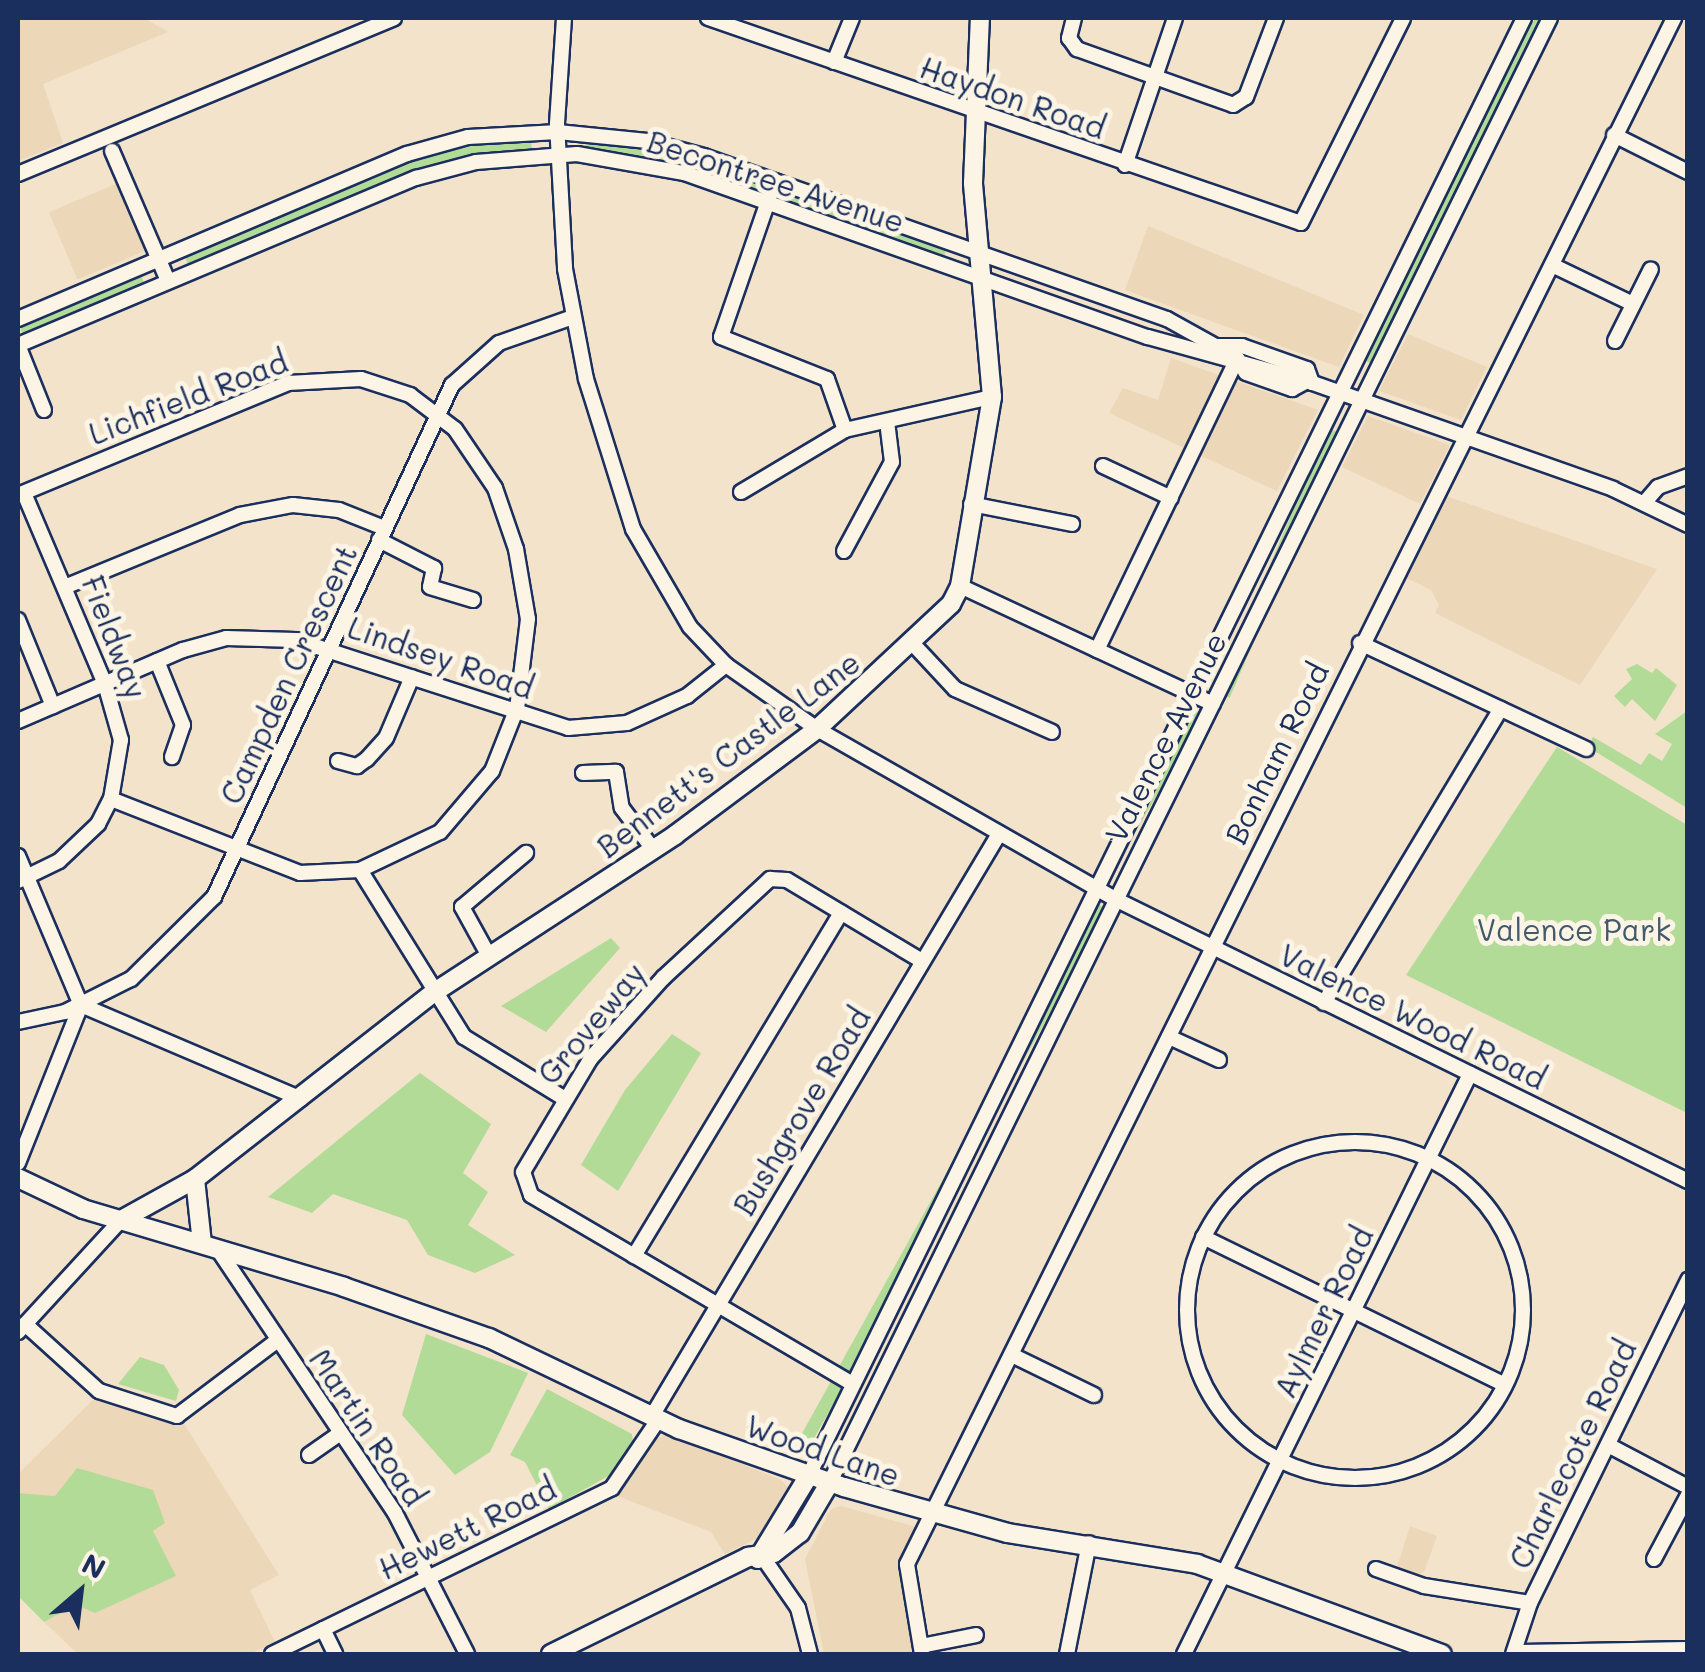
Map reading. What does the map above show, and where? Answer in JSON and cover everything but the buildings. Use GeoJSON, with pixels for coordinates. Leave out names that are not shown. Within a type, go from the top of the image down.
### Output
{"type":"FeatureCollection","features":[{"type":"Feature","properties":{"kind":"main road"},"geometry":{"type":"LineString","coordinates":[[960,586],[992,397],[973,112],[980,18]]}},
{"type":"Feature","properties":{"kind":"main road","name":"Bennett's Castle Lane"},"geometry":{"type":"LineString","coordinates":[[121,1220],[194,1180],[433,993],[652,849],[818,729],[914,645],[960,586]]}},
{"type":"Feature","properties":{"kind":"main road","name":"Wood Lane"},"geometry":{"type":"LineString","coordinates":[[18,1178],[121,1220],[490,1338],[655,1418],[830,1482],[933,1516],[1088,1542],[1225,1574],[1397,1648],[1442,1654]]}},
{"type":"Feature","properties":{"kind":"main road"},"geometry":{"type":"LineString","coordinates":[[194,1180],[210,1246]]}},
{"type":"Feature","properties":{"kind":"main road"},"geometry":{"type":"LineString","coordinates":[[551,1654],[762,1556],[809,1474]]}},
{"type":"Feature","properties":{"kind":"main road"},"geometry":{"type":"LineString","coordinates":[[570,1654],[800,1533],[830,1482]]}},
{"type":"Feature","properties":{"kind":"main road"},"geometry":{"type":"LineString","coordinates":[[1516,1654],[1688,1651]]}},
{"type":"Feature","properties":{"kind":"street"},"geometry":{"type":"LineString","coordinates":[[18,174],[394,18]]}},
{"type":"Feature","properties":{"kind":"street","name":"Valence Wood Road"},"geometry":{"type":"LineString","coordinates":[[564,18],[558,132],[572,316],[610,468],[633,529],[690,626],[726,665],[818,729],[1115,900],[1688,1181]]}},
{"type":"Feature","properties":{"kind":"street","name":"Haydon Road"},"geometry":{"type":"LineString","coordinates":[[708,18],[1125,166],[1301,223],[1403,18]]}},
{"type":"Feature","properties":{"kind":"street"},"geometry":{"type":"LineString","coordinates":[[834,62],[852,18]]}},
{"type":"Feature","properties":{"kind":"street"},"geometry":{"type":"LineString","coordinates":[[1074,18],[1069,38],[1077,50],[1233,105],[1246,97],[1276,18]]}},
{"type":"Feature","properties":{"kind":"street"},"geometry":{"type":"LineString","coordinates":[[1125,166],[1175,18]]}},
{"type":"Feature","properties":{"kind":"street","name":"Valence Avenue"},"geometry":{"type":"LineString","coordinates":[[809,1474],[1524,18]]}},
{"type":"Feature","properties":{"kind":"street","name":"Valence Avenue"},"geometry":{"type":"LineString","coordinates":[[830,1482],[1550,18]]}},
{"type":"Feature","properties":{"kind":"street","name":"Bonham Road"},"geometry":{"type":"LineString","coordinates":[[922,1650],[907,1564],[1014,1356],[1360,643],[1674,18]]}},
{"type":"Feature","properties":{"kind":"street","name":"Becontree Avenue"},"geometry":{"type":"LineString","coordinates":[[18,320],[407,154],[468,137],[558,132],[669,146],[775,180],[982,257],[1134,307],[1237,358]]}},
{"type":"Feature","properties":{"kind":"street"},"geometry":{"type":"LineString","coordinates":[[1614,135],[1688,172]]}},
{"type":"Feature","properties":{"kind":"street"},"geometry":{"type":"LineString","coordinates":[[112,151],[168,282]]}},
{"type":"Feature","properties":{"kind":"street","name":"Becontree Avenue"},"geometry":{"type":"LineString","coordinates":[[18,346],[416,178],[476,162],[559,153],[684,174],[986,277],[1127,330],[1237,358],[1363,400],[1645,502],[1688,524]]}},
{"type":"Feature","properties":{"kind":"street"},"geometry":{"type":"LineString","coordinates":[[775,180],[722,340],[828,379],[846,430]]}},
{"type":"Feature","properties":{"kind":"street"},"geometry":{"type":"LineString","coordinates":[[1552,265],[1632,304]]}},
{"type":"Feature","properties":{"kind":"street"},"geometry":{"type":"LineString","coordinates":[[1615,341],[1651,269]]}},
{"type":"Feature","properties":{"kind":"street"},"geometry":{"type":"LineString","coordinates":[[1127,330],[1134,307]]}},
{"type":"Feature","properties":{"kind":"street","name":"Campden Crescent"},"geometry":{"type":"LineString","coordinates":[[18,1022],[81,1005],[131,978],[172,944],[214,897],[436,412],[468,366],[491,348],[521,331],[572,316]]}},
{"type":"Feature","properties":{"kind":"street"},"geometry":{"type":"LineString","coordinates":[[18,346],[44,410]]}},
{"type":"Feature","properties":{"kind":"street","name":"Becontree Avenue"},"geometry":{"type":"LineString","coordinates":[[1218,346],[1242,346],[1307,370],[1310,382]]}},
{"type":"Feature","properties":{"kind":"street"},"geometry":{"type":"LineString","coordinates":[[1097,650],[1237,358]]}},
{"type":"Feature","properties":{"kind":"street","name":"Lichfield Road"},"geometry":{"type":"LineString","coordinates":[[21,494],[288,383],[361,379],[410,395],[436,412]]}},
{"type":"Feature","properties":{"kind":"street"},"geometry":{"type":"LineString","coordinates":[[740,492],[846,430],[992,397]]}},
{"type":"Feature","properties":{"kind":"street"},"geometry":{"type":"LineString","coordinates":[[111,799],[237,852],[300,873],[360,870],[416,846],[459,816],[492,771],[515,712],[528,619],[516,549],[482,463],[436,412]]}},
{"type":"Feature","properties":{"kind":"street"},"geometry":{"type":"LineString","coordinates":[[844,551],[892,462],[887,423]]}},
{"type":"Feature","properties":{"kind":"street"},"geometry":{"type":"LineString","coordinates":[[1103,466],[1171,498]]}},
{"type":"Feature","properties":{"kind":"street"},"geometry":{"type":"LineString","coordinates":[[1645,502],[1658,487],[1688,476]]}},
{"type":"Feature","properties":{"kind":"street","name":"Fieldway"},"geometry":{"type":"LineString","coordinates":[[21,494],[66,586],[105,684],[121,740],[111,799],[74,850],[22,879]]}},
{"type":"Feature","properties":{"kind":"street"},"geometry":{"type":"LineString","coordinates":[[66,586],[240,515],[293,504],[338,510],[434,568],[430,587],[473,600]]}},
{"type":"Feature","properties":{"kind":"street"},"geometry":{"type":"LineString","coordinates":[[971,504],[1072,524]]}},
{"type":"Feature","properties":{"kind":"street"},"geometry":{"type":"LineString","coordinates":[[960,586],[1213,704]]}},
{"type":"Feature","properties":{"kind":"street"},"geometry":{"type":"LineString","coordinates":[[18,620],[53,706]]}},
{"type":"Feature","properties":{"kind":"street","name":"Lindsey Road"},"geometry":{"type":"LineString","coordinates":[[18,722],[157,661],[226,638],[296,640],[568,728],[628,722],[687,696],[726,665]]}},
{"type":"Feature","properties":{"kind":"street"},"geometry":{"type":"LineString","coordinates":[[1360,643],[1586,749]]}},
{"type":"Feature","properties":{"kind":"street"},"geometry":{"type":"LineString","coordinates":[[914,645],[955,689],[1052,732]]}},
{"type":"Feature","properties":{"kind":"street"},"geometry":{"type":"LineString","coordinates":[[157,661],[182,725],[172,757]]}},
{"type":"Feature","properties":{"kind":"street"},"geometry":{"type":"LineString","coordinates":[[338,761],[357,766],[386,738],[412,677]]}},
{"type":"Feature","properties":{"kind":"street"},"geometry":{"type":"LineString","coordinates":[[1324,1003],[1500,708]]}},
{"type":"Feature","properties":{"kind":"street"},"geometry":{"type":"LineString","coordinates":[[583,774],[616,772],[622,808],[652,849]]}},
{"type":"Feature","properties":{"kind":"street","name":"Bushgrove Road"},"geometry":{"type":"LineString","coordinates":[[655,1418],[717,1306],[999,834]]}},
{"type":"Feature","properties":{"kind":"street"},"geometry":{"type":"LineString","coordinates":[[489,956],[462,907],[526,853]]}},
{"type":"Feature","properties":{"kind":"street"},"geometry":{"type":"LineString","coordinates":[[18,856],[22,879],[81,1005],[301,1099]]}},
{"type":"Feature","properties":{"kind":"street"},"geometry":{"type":"LineString","coordinates":[[360,870],[433,993],[482,1052],[562,1097]]}},
{"type":"Feature","properties":{"kind":"street","name":"Groveway"},"geometry":{"type":"LineString","coordinates":[[852,1384],[526,1189],[523,1172],[562,1097],[663,978],[761,885],[787,880],[922,961]]}},
{"type":"Feature","properties":{"kind":"street"},"geometry":{"type":"LineString","coordinates":[[634,1256],[841,913]]}},
{"type":"Feature","properties":{"kind":"street"},"geometry":{"type":"LineString","coordinates":[[18,1163],[81,1005]]}},
{"type":"Feature","properties":{"kind":"street"},"geometry":{"type":"LineString","coordinates":[[1169,1036],[1219,1060]]}},
{"type":"Feature","properties":{"kind":"street","name":"Aylmer Road"},"geometry":{"type":"LineString","coordinates":[[1184,1654],[1470,1074]]}},
{"type":"Feature","properties":{"kind":"street"},"geometry":{"type":"LineString","coordinates":[[1370,1144],[1428,1160],[1477,1196],[1510,1247],[1522,1317],[1505,1385],[1465,1437],[1409,1469],[1344,1478],[1281,1461],[1232,1425],[1199,1374],[1187,1295],[1204,1237],[1240,1188],[1300,1152],[1370,1144]]}},
{"type":"Feature","properties":{"kind":"street"},"geometry":{"type":"LineString","coordinates":[[121,1220],[21,1328],[99,1391],[178,1416],[278,1340]]}},
{"type":"Feature","properties":{"kind":"street"},"geometry":{"type":"LineString","coordinates":[[1204,1237],[1505,1385]]}},
{"type":"Feature","properties":{"kind":"street","name":"Martin Road"},"geometry":{"type":"LineString","coordinates":[[210,1246],[243,1287],[395,1512],[468,1654]]}},
{"type":"Feature","properties":{"kind":"street"},"geometry":{"type":"LineString","coordinates":[[243,1287],[262,1262]]}},
{"type":"Feature","properties":{"kind":"street","name":"Charlecote Road"},"geometry":{"type":"LineString","coordinates":[[1516,1654],[1530,1603],[1684,1298],[1688,1280]]}},
{"type":"Feature","properties":{"kind":"street"},"geometry":{"type":"LineString","coordinates":[[1014,1356],[1094,1396]]}},
{"type":"Feature","properties":{"kind":"street","name":"Hewett Road"},"geometry":{"type":"LineString","coordinates":[[272,1654],[612,1488],[655,1418]]}},
{"type":"Feature","properties":{"kind":"street"},"geometry":{"type":"LineString","coordinates":[[309,1455],[340,1433]]}},
{"type":"Feature","properties":{"kind":"street"},"geometry":{"type":"LineString","coordinates":[[1608,1445],[1688,1491],[1654,1559]]}},
{"type":"Feature","properties":{"kind":"street"},"geometry":{"type":"LineString","coordinates":[[1671,1528],[1688,1536]]}},
{"type":"Feature","properties":{"kind":"street"},"geometry":{"type":"LineString","coordinates":[[1066,1654],[1088,1542]]}},
{"type":"Feature","properties":{"kind":"street"},"geometry":{"type":"LineString","coordinates":[[762,1556],[798,1608],[810,1654]]}},
{"type":"Feature","properties":{"kind":"street"},"geometry":{"type":"LineString","coordinates":[[1376,1569],[1424,1586],[1530,1603]]}},
{"type":"Feature","properties":{"kind":"street"},"geometry":{"type":"LineString","coordinates":[[323,1629],[335,1654]]}},
{"type":"Feature","properties":{"kind":"street"},"geometry":{"type":"LineString","coordinates":[[922,1650],[976,1635]]}},
{"type":"Feature","properties":{"kind":"shaded area"},"geometry":{"type":"Polygon","coordinates":[[[18,18],[144,18],[168,32],[43,84],[63,143],[18,161],[18,18]]]}},
{"type":"Feature","properties":{"kind":"shaded area"},"geometry":{"type":"Polygon","coordinates":[[[118,183],[147,250],[77,280],[49,212],[118,183]]]}},
{"type":"Feature","properties":{"kind":"shaded area"},"geometry":{"type":"Polygon","coordinates":[[[1148,226],[1364,315],[1339,367],[1125,290],[1148,226]]]}},
{"type":"Feature","properties":{"kind":"shaded area"},"geometry":{"type":"Polygon","coordinates":[[[1408,334],[1487,367],[1461,420],[1379,391],[1408,334]]]}},
{"type":"Feature","properties":{"kind":"shaded area"},"geometry":{"type":"Polygon","coordinates":[[[1171,358],[1318,410],[1277,491],[1109,413],[1123,388],[1158,400],[1171,358]]]}},
{"type":"Feature","properties":{"kind":"shaded area"},"geometry":{"type":"Polygon","coordinates":[[[1368,416],[1450,445],[1420,504],[1342,467],[1368,416]]]}},
{"type":"Feature","properties":{"kind":"shaded area"},"geometry":{"type":"Polygon","coordinates":[[[1443,495],[1657,569],[1580,685],[1435,613],[1439,605],[1431,590],[1402,576],[1443,495]]]}},
{"type":"Feature","properties":{"kind":"shaded area"},"geometry":{"type":"Polygon","coordinates":[[[99,1394],[179,1416],[279,1575],[250,1590],[275,1642],[250,1654],[78,1654],[44,1622],[76,1605],[95,1613],[152,1531],[153,1490],[109,1482],[55,1496],[18,1493],[18,1474],[99,1394]]]}},
{"type":"Feature","properties":{"kind":"shaded area"},"geometry":{"type":"Polygon","coordinates":[[[668,1434],[781,1480],[789,1488],[770,1532],[725,1554],[711,1532],[617,1496],[656,1439],[668,1434]]]}},
{"type":"Feature","properties":{"kind":"shaded area"},"geometry":{"type":"Polygon","coordinates":[[[841,1506],[920,1528],[906,1560],[916,1654],[824,1654],[805,1559],[831,1509],[841,1506]]]}},
{"type":"Feature","properties":{"kind":"shaded area"},"geometry":{"type":"Polygon","coordinates":[[[1410,1526],[1437,1536],[1424,1572],[1414,1576],[1396,1570],[1410,1526]]]}},
{"type":"Feature","properties":{"kind":"green space"},"geometry":{"type":"Polygon","coordinates":[[[1536,18],[1546,18],[1374,365],[1362,359],[1519,38],[1536,18]]]}},
{"type":"Feature","properties":{"kind":"green space"},"geometry":{"type":"Polygon","coordinates":[[[531,138],[532,150],[430,168],[189,267],[184,254],[394,166],[467,145],[531,138]]]}},
{"type":"Feature","properties":{"kind":"green space"},"geometry":{"type":"Polygon","coordinates":[[[585,138],[673,152],[766,188],[762,193],[643,158],[585,151],[585,138]]]}},
{"type":"Feature","properties":{"kind":"green space"},"geometry":{"type":"Polygon","coordinates":[[[786,191],[925,240],[946,249],[944,258],[777,199],[786,191]]]}},
{"type":"Feature","properties":{"kind":"green space"},"geometry":{"type":"Polygon","coordinates":[[[140,273],[145,285],[24,337],[18,325],[140,273]]]}},
{"type":"Feature","properties":{"kind":"green space"},"geometry":{"type":"Polygon","coordinates":[[[1328,428],[1342,434],[1230,698],[1216,692],[1328,428]]]}},
{"type":"Feature","properties":{"kind":"green space"},"geometry":{"type":"Polygon","coordinates":[[[1637,664],[1652,673],[1656,668],[1677,685],[1655,721],[1632,699],[1625,707],[1614,696],[1632,679],[1626,669],[1637,664]]]}},
{"type":"Feature","properties":{"kind":"green space"},"geometry":{"type":"Polygon","coordinates":[[[1191,708],[1203,715],[1106,884],[1094,877],[1191,708]]]}},
{"type":"Feature","properties":{"kind":"green space"},"geometry":{"type":"Polygon","coordinates":[[[1687,711],[1687,808],[1588,747],[1593,737],[1641,765],[1649,753],[1662,761],[1672,744],[1655,734],[1687,711]]]}},
{"type":"Feature","properties":{"kind":"green space","name":"Valence Park"},"geometry":{"type":"Polygon","coordinates":[[[1557,747],[1687,825],[1687,1113],[1406,975],[1557,747]]]}},
{"type":"Feature","properties":{"kind":"green space"},"geometry":{"type":"Polygon","coordinates":[[[1096,903],[1107,909],[812,1442],[801,1436],[1096,903]]]}},
{"type":"Feature","properties":{"kind":"green space"},"geometry":{"type":"Polygon","coordinates":[[[611,938],[620,948],[546,1032],[501,1006],[611,938]]]}},
{"type":"Feature","properties":{"kind":"green space"},"geometry":{"type":"Polygon","coordinates":[[[672,1034],[701,1053],[618,1191],[581,1165],[625,1090],[672,1034]]]}},
{"type":"Feature","properties":{"kind":"green space"},"geometry":{"type":"Polygon","coordinates":[[[420,1073],[491,1124],[463,1173],[488,1192],[468,1225],[515,1255],[475,1273],[428,1255],[407,1220],[333,1194],[312,1213],[268,1197],[420,1073]]]}},
{"type":"Feature","properties":{"kind":"green space"},"geometry":{"type":"Polygon","coordinates":[[[426,1334],[528,1373],[490,1452],[455,1475],[402,1415],[426,1334]]]}},
{"type":"Feature","properties":{"kind":"green space"},"geometry":{"type":"Polygon","coordinates":[[[140,1357],[164,1365],[179,1390],[176,1401],[118,1384],[140,1357]]]}},
{"type":"Feature","properties":{"kind":"green space"},"geometry":{"type":"Polygon","coordinates":[[[547,1389],[632,1434],[633,1442],[612,1474],[549,1509],[525,1462],[510,1455],[547,1389]]]}},
{"type":"Feature","properties":{"kind":"green space"},"geometry":{"type":"Polygon","coordinates":[[[77,1468],[153,1490],[165,1523],[153,1531],[176,1576],[95,1613],[76,1605],[44,1622],[18,1596],[18,1493],[55,1496],[77,1468]]]}}]}
